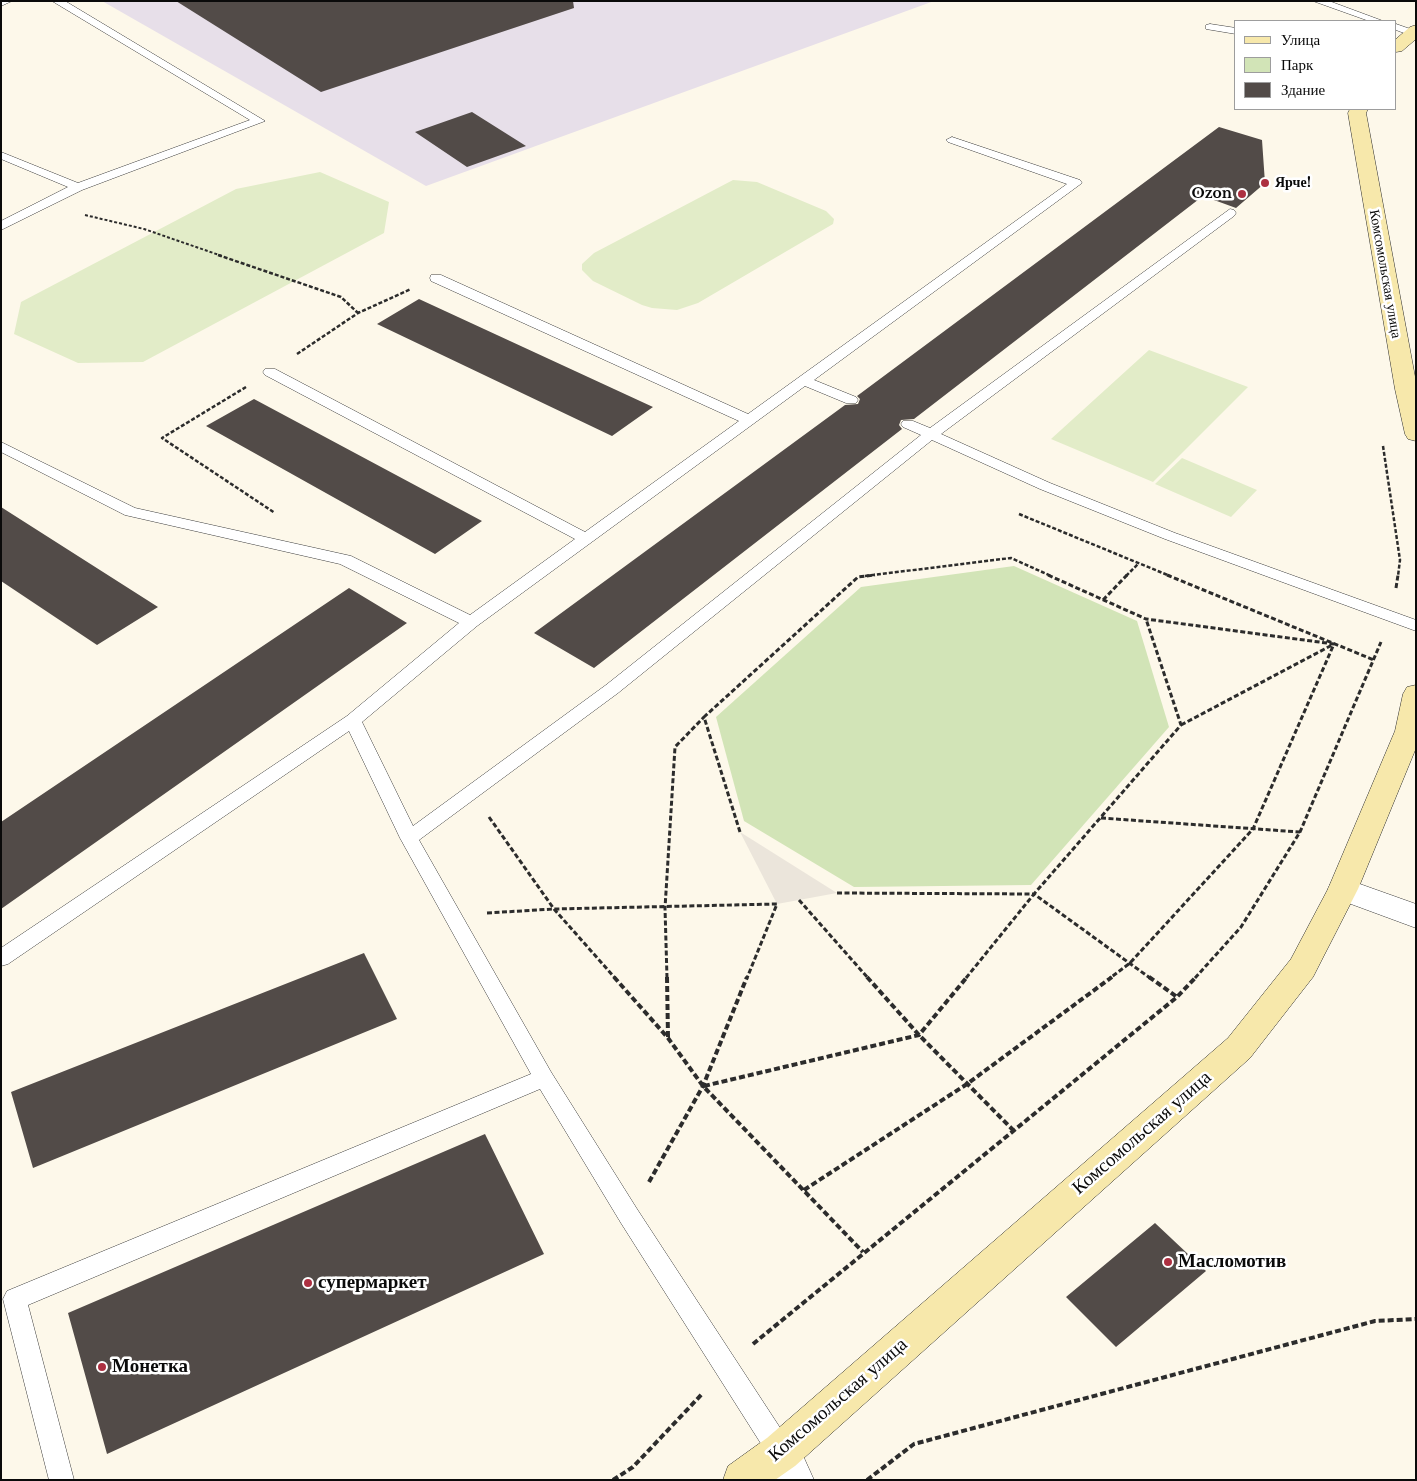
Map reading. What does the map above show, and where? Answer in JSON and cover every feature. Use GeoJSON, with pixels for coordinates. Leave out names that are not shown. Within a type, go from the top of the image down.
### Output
{"type":"FeatureCollection","features":[{"type":"Feature","properties":{"kind":"main road"},"geometry":{"type":"LineString","coordinates":[[1397,46],[1414,31]]}},
{"type":"Feature","properties":{"kind":"main road","name":"Комсомольская улица"},"geometry":{"type":"LineString","coordinates":[[1358,111],[1416,434]]}},
{"type":"Feature","properties":{"kind":"main road","name":"Комсомольская улица"},"geometry":{"type":"LineString","coordinates":[[742,1480],[788,1466],[1239,1048],[1302,968],[1343,889],[1412,731],[1416,694]]}},
{"type":"Feature","properties":{"kind":"street"},"geometry":{"type":"LineString","coordinates":[[1343,889],[1416,916]]}},
{"type":"Feature","properties":{"kind":"lane"},"geometry":{"type":"LineString","coordinates":[[1,3],[7,1]]}},
{"type":"Feature","properties":{"kind":"lane"},"geometry":{"type":"LineString","coordinates":[[1,226],[78,186],[259,122],[57,1]]}},
{"type":"Feature","properties":{"kind":"lane"},"geometry":{"type":"LineString","coordinates":[[1318,1],[1375,20]]}},
{"type":"Feature","properties":{"kind":"lane"},"geometry":{"type":"LineString","coordinates":[[1210,27],[1234,31]]}},
{"type":"Feature","properties":{"kind":"lane"},"geometry":{"type":"LineString","coordinates":[[1397,27],[1414,31]]}},
{"type":"Feature","properties":{"kind":"lane"},"geometry":{"type":"LineString","coordinates":[[1,958],[353,720],[471,622],[1076,183],[952,140]]}},
{"type":"Feature","properties":{"kind":"lane"},"geometry":{"type":"LineString","coordinates":[[1,155],[78,186]]}},
{"type":"Feature","properties":{"kind":"lane"},"geometry":{"type":"LineString","coordinates":[[408,838],[472,794],[612,689],[930,435],[1230,213]]}},
{"type":"Feature","properties":{"kind":"lane"},"geometry":{"type":"LineString","coordinates":[[436,278],[749,420]]}},
{"type":"Feature","properties":{"kind":"lane"},"geometry":{"type":"LineString","coordinates":[[270,372],[586,539]]}},
{"type":"Feature","properties":{"kind":"lane"},"geometry":{"type":"LineString","coordinates":[[805,381],[850,400]]}},
{"type":"Feature","properties":{"kind":"lane"},"geometry":{"type":"LineString","coordinates":[[908,424],[1045,486],[1170,536],[1416,626]]}},
{"type":"Feature","properties":{"kind":"lane"},"geometry":{"type":"LineString","coordinates":[[1,446],[130,512],[345,560],[471,622]]}},
{"type":"Feature","properties":{"kind":"lane"},"geometry":{"type":"LineString","coordinates":[[353,720],[408,838],[544,1078],[629,1216],[788,1466]]}},
{"type":"Feature","properties":{"kind":"lane"},"geometry":{"type":"LineString","coordinates":[[62,1480],[15,1299],[544,1078]]}},
{"type":"Feature","properties":{"kind":"path"},"geometry":{"type":"LineString","coordinates":[[41,205],[144,229],[341,297],[358,313]]}},
{"type":"Feature","properties":{"kind":"path"},"geometry":{"type":"LineString","coordinates":[[282,518],[162,438],[270,372],[358,313],[436,278]]}},
{"type":"Feature","properties":{"kind":"path"},"geometry":{"type":"LineString","coordinates":[[613,1480],[633,1467],[727,1368],[764,1334],[1177,997],[1241,927],[1300,832],[1374,660],[1390,616],[1400,560],[1382,442]]}},
{"type":"Feature","properties":{"kind":"path"},"geometry":{"type":"LineString","coordinates":[[1019,514],[1374,660]]}},
{"type":"Feature","properties":{"kind":"path"},"geometry":{"type":"LineString","coordinates":[[668,1038],[665,908],[675,746],[704,717],[858,578],[1011,558],[1146,619],[1334,644]]}},
{"type":"Feature","properties":{"kind":"path"},"geometry":{"type":"LineString","coordinates":[[1103,600],[1138,564]]}},
{"type":"Feature","properties":{"kind":"path"},"geometry":{"type":"LineString","coordinates":[[1146,619],[1181,725]]}},
{"type":"Feature","properties":{"kind":"path"},"geometry":{"type":"LineString","coordinates":[[703,1086],[919,1035],[1034,894],[1181,725],[1334,644]]}},
{"type":"Feature","properties":{"kind":"path"},"geometry":{"type":"LineString","coordinates":[[804,1190],[968,1084],[1130,963],[1253,829],[1334,644]]}},
{"type":"Feature","properties":{"kind":"path"},"geometry":{"type":"LineString","coordinates":[[704,717],[740,832]]}},
{"type":"Feature","properties":{"kind":"path"},"geometry":{"type":"LineString","coordinates":[[472,794],[554,909],[668,1038],[703,1086],[863,1252]]}},
{"type":"Feature","properties":{"kind":"path"},"geometry":{"type":"LineString","coordinates":[[1100,818],[1300,832]]}},
{"type":"Feature","properties":{"kind":"path"},"geometry":{"type":"LineString","coordinates":[[837,893],[1034,894],[1177,997]]}},
{"type":"Feature","properties":{"kind":"path"},"geometry":{"type":"LineString","coordinates":[[799,900],[919,1035],[1014,1131]]}},
{"type":"Feature","properties":{"kind":"path"},"geometry":{"type":"LineString","coordinates":[[452,915],[554,909],[777,904],[703,1086],[629,1216]]}},
{"type":"Feature","properties":{"kind":"path"},"geometry":{"type":"LineString","coordinates":[[867,1480],[914,1444],[1375,1321],[1416,1319]]}},
{"type":"Feature","properties":{"kind":"shaded area"},"geometry":{"type":"Polygon","coordinates":[[[102,1],[934,1],[426,186],[102,1]]]}},
{"type":"Feature","properties":{"kind":"shaded area"},"geometry":{"type":"Polygon","coordinates":[[[740,832],[837,893],[777,904],[740,832]]]}},
{"type":"Feature","properties":{"kind":"green space"},"geometry":{"type":"Polygon","coordinates":[[[320,172],[389,202],[384,233],[143,362],[78,363],[14,334],[21,302],[236,189],[320,172]]]}},
{"type":"Feature","properties":{"kind":"green space"},"geometry":{"type":"Polygon","coordinates":[[[733,180],[757,182],[826,211],[834,219],[833,224],[698,303],[677,310],[652,308],[642,305],[593,281],[582,270],[582,264],[594,253],[733,180]]]}},
{"type":"Feature","properties":{"kind":"green space"},"geometry":{"type":"Polygon","coordinates":[[[1149,350],[1248,387],[1153,482],[1051,439],[1149,350]]]}},
{"type":"Feature","properties":{"kind":"green space"},"geometry":{"type":"Polygon","coordinates":[[[1182,458],[1257,490],[1231,517],[1155,484],[1182,458]]]}},
{"type":"Feature","properties":{"kind":"green space"},"geometry":{"type":"Polygon","coordinates":[[[1014,566],[1137,621],[1169,727],[1031,885],[854,887],[744,821],[716,717],[861,587],[1014,566]]]}},
{"type":"Feature","properties":{"kind":"building"},"geometry":{"type":"Polygon","coordinates":[[[176,1],[573,1],[574,8],[321,92],[176,1]]]}},
{"type":"Feature","properties":{"kind":"building"},"geometry":{"type":"Polygon","coordinates":[[[472,112],[526,146],[467,167],[415,132],[472,112]]]}},
{"type":"Feature","properties":{"kind":"building"},"geometry":{"type":"Polygon","coordinates":[[[1219,127],[1262,140],[1265,183],[1236,208],[1203,196],[914,419],[901,420],[899,425],[902,429],[594,668],[534,633],[845,405],[858,404],[860,399],[857,396],[1219,127]]]}},
{"type":"Feature","properties":{"kind":"building"},"geometry":{"type":"Polygon","coordinates":[[[419,299],[653,407],[612,436],[377,324],[419,299]]]}},
{"type":"Feature","properties":{"kind":"building"},"geometry":{"type":"Polygon","coordinates":[[[254,399],[482,521],[435,554],[206,426],[254,399]]]}},
{"type":"Feature","properties":{"kind":"building"},"geometry":{"type":"Polygon","coordinates":[[[1,507],[158,607],[97,645],[1,581],[1,507]]]}},
{"type":"Feature","properties":{"kind":"building"},"geometry":{"type":"Polygon","coordinates":[[[349,588],[407,623],[1,909],[1,822],[349,588]]]}},
{"type":"Feature","properties":{"kind":"building"},"geometry":{"type":"Polygon","coordinates":[[[364,953],[397,1019],[33,1168],[11,1092],[364,953]]]}},
{"type":"Feature","properties":{"kind":"building","name":"супермаркет"},"geometry":{"type":"Polygon","coordinates":[[[485,1134],[544,1254],[107,1454],[68,1313],[485,1134]]]}},
{"type":"Feature","properties":{"kind":"building"},"geometry":{"type":"Polygon","coordinates":[[[1155,1223],[1206,1271],[1116,1347],[1066,1297],[1155,1223]]]}},
{"type":"Feature","properties":{"kind":"place","name":"Ярче!"},"geometry":{"type":"Point","coordinates":[1265,183]}},
{"type":"Feature","properties":{"kind":"place","name":"Ozon"},"geometry":{"type":"Point","coordinates":[1242,194]}},
{"type":"Feature","properties":{"kind":"place","name":"Масломотив"},"geometry":{"type":"Point","coordinates":[1168,1262]}},
{"type":"Feature","properties":{"kind":"place","name":"супермаркет"},"geometry":{"type":"Point","coordinates":[308,1283]}},
{"type":"Feature","properties":{"kind":"place","name":"Монетка"},"geometry":{"type":"Point","coordinates":[102,1367]}}]}
